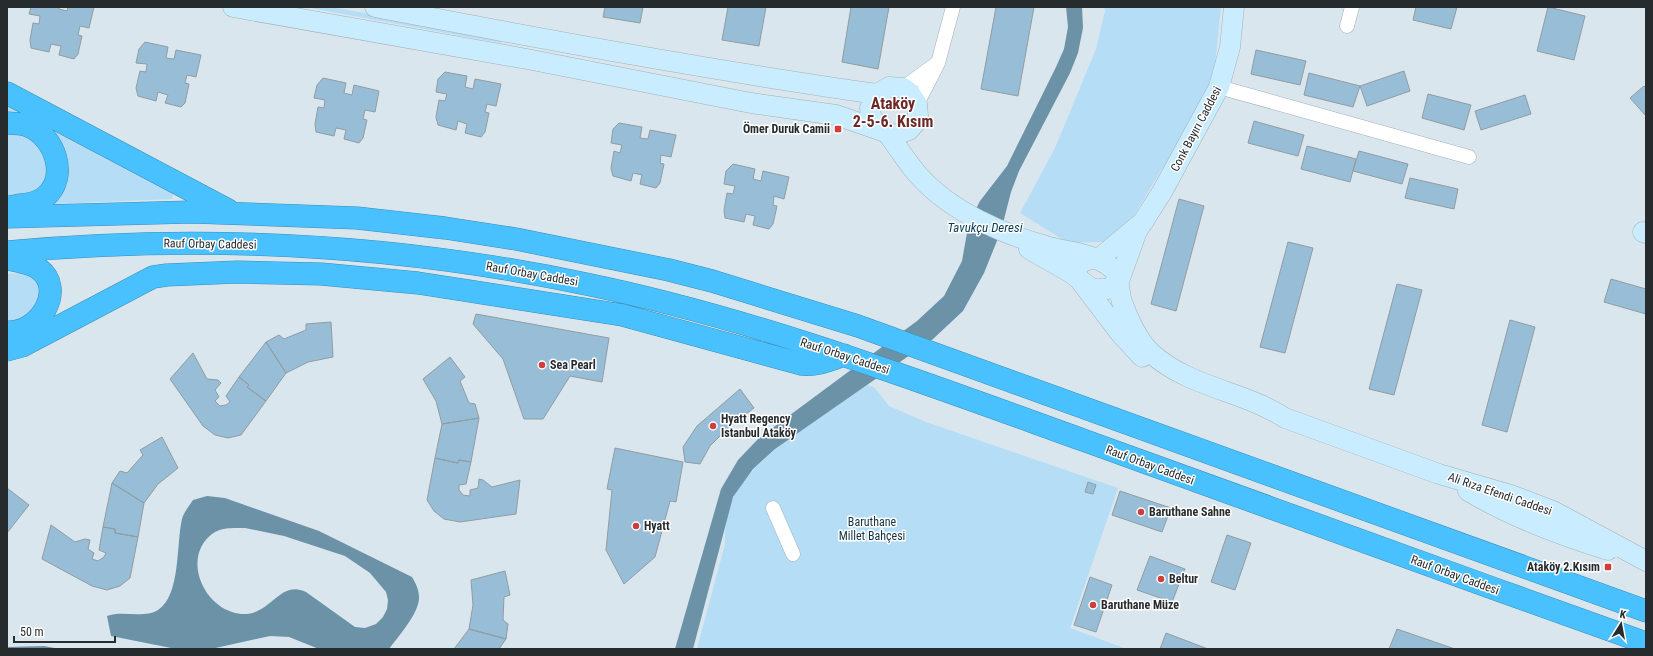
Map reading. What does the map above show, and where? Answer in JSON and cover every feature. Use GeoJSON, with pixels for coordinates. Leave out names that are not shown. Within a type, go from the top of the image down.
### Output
{"type":"FeatureCollection","features":[{"type":"Feature","properties":{"kind":"highway"},"geometry":{"type":"LineString","coordinates":[[7,93],[232,212]]}},
{"type":"Feature","properties":{"kind":"highway"},"geometry":{"type":"LineString","coordinates":[[7,123],[29,126],[47,140],[53,148],[57,169],[54,185],[46,197],[31,204],[7,208]]}},
{"type":"Feature","properties":{"kind":"highway"},"geometry":{"type":"LineString","coordinates":[[7,218],[137,212],[232,212],[357,218],[404,223],[523,240],[627,260],[712,281],[858,326],[1646,611]]}},
{"type":"Feature","properties":{"kind":"highway","name":"Rauf Orbay Caddesi"},"geometry":{"type":"LineString","coordinates":[[7,252],[69,246],[153,243],[253,245],[346,251],[435,259],[583,283],[699,310],[844,355],[923,382],[1646,643]]}},
{"type":"Feature","properties":{"kind":"highway"},"geometry":{"type":"LineString","coordinates":[[253,245],[285,258],[340,267],[370,279]]}},
{"type":"Feature","properties":{"kind":"highway"},"geometry":{"type":"LineString","coordinates":[[7,259],[29,264],[39,269],[48,278],[50,288],[47,306],[42,316],[26,329],[7,332]]}},
{"type":"Feature","properties":{"kind":"highway"},"geometry":{"type":"LineString","coordinates":[[7,350],[22,346],[153,277],[238,272],[321,274],[418,283],[622,316],[808,365],[821,363],[844,355]]}},
{"type":"Feature","properties":{"kind":"street"},"geometry":{"type":"LineString","coordinates":[[233,7],[518,58],[751,103],[836,116],[883,131],[901,134],[909,130],[916,122],[918,116],[917,104],[909,92],[903,88],[889,87],[877,94],[870,108],[871,116],[883,131],[920,177],[942,196],[972,217],[1001,231],[1046,246],[1092,258],[1111,267],[1119,281],[1121,301],[1140,339],[1149,351],[1161,360],[1193,378],[1269,408],[1285,418]]}},
{"type":"Feature","properties":{"kind":"street"},"geometry":{"type":"LineString","coordinates":[[375,7],[508,34],[756,76],[877,94]]}},
{"type":"Feature","properties":{"kind":"street"},"geometry":{"type":"LineString","coordinates":[[917,104],[938,63],[953,7]]}},
{"type":"Feature","properties":{"kind":"street","name":"Conk Bayırı Caddesi"},"geometry":{"type":"LineString","coordinates":[[1119,281],[1137,231],[1162,192],[1219,87],[1230,47],[1234,7]]}},
{"type":"Feature","properties":{"kind":"street"},"geometry":{"type":"LineString","coordinates":[[1347,26],[1352,7]]}},
{"type":"Feature","properties":{"kind":"street"},"geometry":{"type":"LineString","coordinates":[[508,34],[518,58]]}},
{"type":"Feature","properties":{"kind":"street"},"geometry":{"type":"LineString","coordinates":[[903,88],[938,63]]}},
{"type":"Feature","properties":{"kind":"street"},"geometry":{"type":"LineString","coordinates":[[751,103],[756,76]]}},
{"type":"Feature","properties":{"kind":"street"},"geometry":{"type":"LineString","coordinates":[[1219,87],[1469,157]]}},
{"type":"Feature","properties":{"kind":"street"},"geometry":{"type":"LineString","coordinates":[[909,130],[920,177]]}},
{"type":"Feature","properties":{"kind":"street","name":"Conk Bayırı Caddesi"},"geometry":{"type":"LineString","coordinates":[[1092,258],[1102,256],[1144,221]]}},
{"type":"Feature","properties":{"kind":"street"},"geometry":{"type":"LineString","coordinates":[[1001,231],[1071,274],[1092,289],[1108,289],[1119,281]]}},
{"type":"Feature","properties":{"kind":"street"},"geometry":{"type":"LineString","coordinates":[[1092,258],[1082,262],[1076,268],[1077,275],[1120,333],[1157,372],[1220,401],[1268,418],[1285,418]]}},
{"type":"Feature","properties":{"kind":"street","name":"Ali Rıza Efendi Caddesi"},"geometry":{"type":"LineString","coordinates":[[1285,418],[1439,474],[1511,495],[1553,511],[1646,561]]}},
{"type":"Feature","properties":{"kind":"street"},"geometry":{"type":"LineString","coordinates":[[773,508],[793,554]]}},
{"type":"Feature","properties":{"kind":"green space"},"geometry":{"type":"Polygon","coordinates":[[[305,7],[332,7],[501,39],[501,43],[305,7]]]}},
{"type":"Feature","properties":{"kind":"green space"},"geometry":{"type":"Polygon","coordinates":[[[1104,7],[1221,7],[1214,75],[1193,127],[1162,169],[1125,230],[1102,242],[1068,243],[1020,213],[1055,148],[1096,49],[1105,11],[1104,7]]]}},
{"type":"Feature","properties":{"kind":"green space"},"geometry":{"type":"Polygon","coordinates":[[[7,101],[174,190],[172,199],[52,204],[63,162],[7,116],[7,101]]]}},
{"type":"Feature","properties":{"kind":"green space"},"geometry":{"type":"Polygon","coordinates":[[[7,131],[24,131],[45,149],[47,184],[39,193],[7,200],[7,131]]]}},
{"type":"Feature","properties":{"kind":"green space"},"geometry":{"type":"Polygon","coordinates":[[[28,272],[40,282],[37,312],[7,326],[7,274],[28,272]]]}},
{"type":"Feature","properties":{"kind":"green space","name":"Baruthane Millet Bahçesi"},"geometry":{"type":"Polygon","coordinates":[[[867,385],[874,387],[889,406],[926,422],[1118,488],[1070,628],[1127,649],[697,649],[725,544],[729,507],[734,496],[745,479],[776,449],[794,434],[867,385]]]}},
{"type":"Feature","properties":{"kind":"water","name":"Tavukçu Deresi"},"geometry":{"type":"Polygon","coordinates":[[[1066,7],[1082,7],[1083,28],[1078,53],[1070,73],[1019,171],[1011,192],[1001,231],[984,273],[963,311],[933,339],[775,449],[753,469],[733,497],[693,649],[675,649],[721,489],[738,460],[759,438],[917,321],[944,296],[962,261],[968,227],[972,217],[980,201],[1007,166],[1064,49],[1068,27],[1066,7]]]}},
{"type":"Feature","properties":{"kind":"water"},"geometry":{"type":"Polygon","coordinates":[[[207,496],[225,498],[319,531],[412,577],[419,594],[416,610],[408,624],[389,649],[319,649],[289,637],[270,636],[211,649],[176,649],[111,636],[107,616],[113,614],[152,613],[158,610],[165,603],[171,593],[174,581],[182,519],[185,511],[193,500],[207,496]],[[245,528],[218,530],[215,532],[205,541],[199,552],[197,564],[199,576],[204,588],[211,598],[221,607],[232,612],[245,614],[255,612],[279,595],[296,589],[306,592],[355,627],[365,628],[376,624],[383,617],[387,609],[388,600],[386,592],[370,573],[345,556],[284,536],[245,528]]]}},
{"type":"Feature","properties":{"kind":"water"},"geometry":{"type":"Polygon","coordinates":[[[44,646],[60,649],[7,649],[7,647],[44,646]]]}},
{"type":"Feature","properties":{"kind":"building"},"geometry":{"type":"Polygon","coordinates":[[[31,7],[59,7],[59,9],[67,11],[68,7],[94,7],[89,28],[80,26],[78,35],[82,36],[78,54],[74,59],[59,55],[61,46],[51,44],[49,52],[31,48],[30,40],[33,23],[39,24],[40,16],[29,14],[31,7]]]}},
{"type":"Feature","properties":{"kind":"building"},"geometry":{"type":"Polygon","coordinates":[[[605,7],[643,7],[640,23],[603,17],[605,7]]]}},
{"type":"Feature","properties":{"kind":"building"},"geometry":{"type":"Polygon","coordinates":[[[728,7],[766,7],[759,46],[722,40],[728,7]]]}},
{"type":"Feature","properties":{"kind":"building"},"geometry":{"type":"Polygon","coordinates":[[[851,7],[889,7],[878,69],[842,62],[851,7]]]}},
{"type":"Feature","properties":{"kind":"building"},"geometry":{"type":"Polygon","coordinates":[[[996,7],[1034,7],[1018,96],[981,89],[996,7]]]}},
{"type":"Feature","properties":{"kind":"building"},"geometry":{"type":"Polygon","coordinates":[[[1416,7],[1457,7],[1451,29],[1413,20],[1416,7]]]}},
{"type":"Feature","properties":{"kind":"building"},"geometry":{"type":"Polygon","coordinates":[[[1548,7],[1585,16],[1574,60],[1537,51],[1548,7]]]}},
{"type":"Feature","properties":{"kind":"building"},"geometry":{"type":"Polygon","coordinates":[[[145,42],[168,47],[166,58],[174,59],[176,50],[201,55],[196,77],[187,75],[185,83],[189,84],[185,103],[181,107],[165,103],[168,95],[158,92],[156,101],[138,96],[136,88],[140,71],[146,72],[147,64],[136,63],[139,49],[145,42]]]}},
{"type":"Feature","properties":{"kind":"building"},"geometry":{"type":"Polygon","coordinates":[[[1256,50],[1306,61],[1300,85],[1251,74],[1256,50]]]}},
{"type":"Feature","properties":{"kind":"building"},"geometry":{"type":"Polygon","coordinates":[[[1404,71],[1410,91],[1367,106],[1360,86],[1404,71]]]}},
{"type":"Feature","properties":{"kind":"building"},"geometry":{"type":"Polygon","coordinates":[[[445,72],[467,76],[465,87],[473,89],[475,79],[501,84],[496,106],[487,104],[485,112],[489,113],[485,132],[481,137],[465,133],[467,124],[458,121],[456,130],[438,125],[436,117],[439,100],[445,101],[447,94],[436,92],[438,79],[445,72]]]}},
{"type":"Feature","properties":{"kind":"building"},"geometry":{"type":"Polygon","coordinates":[[[1309,73],[1360,86],[1353,107],[1304,95],[1309,73]]]}},
{"type":"Feature","properties":{"kind":"building"},"geometry":{"type":"Polygon","coordinates":[[[323,78],[346,83],[344,93],[352,95],[354,85],[379,91],[375,112],[365,110],[363,119],[367,120],[363,138],[359,143],[344,139],[346,130],[336,128],[334,136],[316,132],[315,124],[318,107],[324,108],[325,100],[314,98],[317,85],[323,78]]]}},
{"type":"Feature","properties":{"kind":"building"},"geometry":{"type":"Polygon","coordinates":[[[1644,86],[1646,88],[1646,116],[1630,98],[1644,86]]]}},
{"type":"Feature","properties":{"kind":"building"},"geometry":{"type":"Polygon","coordinates":[[[1428,94],[1471,105],[1464,130],[1422,118],[1428,94]]]}},
{"type":"Feature","properties":{"kind":"building"},"geometry":{"type":"Polygon","coordinates":[[[1525,95],[1531,114],[1481,130],[1475,111],[1525,95]]]}},
{"type":"Feature","properties":{"kind":"building"},"geometry":{"type":"Polygon","coordinates":[[[1254,121],[1304,135],[1298,156],[1248,143],[1254,121]]]}},
{"type":"Feature","properties":{"kind":"building"},"geometry":{"type":"Polygon","coordinates":[[[619,123],[642,127],[640,138],[648,139],[650,130],[676,135],[671,157],[661,155],[660,163],[664,164],[660,183],[656,188],[640,184],[642,175],[633,173],[631,181],[613,176],[611,168],[614,151],[620,153],[622,145],[611,143],[613,129],[619,123]]]}},
{"type":"Feature","properties":{"kind":"building"},"geometry":{"type":"Polygon","coordinates":[[[1307,146],[1356,159],[1350,182],[1301,169],[1307,146]]]}},
{"type":"Feature","properties":{"kind":"building"},"geometry":{"type":"Polygon","coordinates":[[[1359,151],[1408,164],[1402,184],[1353,171],[1359,151]]]}},
{"type":"Feature","properties":{"kind":"building"},"geometry":{"type":"Polygon","coordinates":[[[733,164],[755,169],[753,179],[761,181],[763,171],[789,177],[784,199],[774,196],[773,205],[777,206],[773,224],[769,229],[753,225],[755,216],[746,214],[744,222],[725,218],[724,210],[727,193],[733,194],[735,186],[724,184],[726,171],[733,164]]]}},
{"type":"Feature","properties":{"kind":"building"},"geometry":{"type":"Polygon","coordinates":[[[1410,178],[1458,189],[1454,209],[1405,198],[1410,178]]]}},
{"type":"Feature","properties":{"kind":"building"},"geometry":{"type":"Polygon","coordinates":[[[1179,199],[1204,206],[1176,311],[1151,304],[1179,199]]]}},
{"type":"Feature","properties":{"kind":"building"},"geometry":{"type":"Polygon","coordinates":[[[1288,242],[1313,248],[1285,353],[1260,347],[1288,242]]]}},
{"type":"Feature","properties":{"kind":"building"},"geometry":{"type":"Polygon","coordinates":[[[1611,279],[1646,289],[1646,314],[1604,302],[1611,279]]]}},
{"type":"Feature","properties":{"kind":"building"},"geometry":{"type":"Polygon","coordinates":[[[1397,284],[1422,290],[1394,395],[1369,389],[1397,284]]]}},
{"type":"Feature","properties":{"kind":"building"},"geometry":{"type":"Polygon","coordinates":[[[476,314],[609,338],[602,382],[570,376],[543,419],[524,419],[503,359],[473,324],[476,314]]]}},
{"type":"Feature","properties":{"kind":"building"},"geometry":{"type":"Polygon","coordinates":[[[1510,320],[1535,327],[1507,432],[1482,425],[1510,320]]]}},
{"type":"Feature","properties":{"kind":"building"},"geometry":{"type":"Polygon","coordinates":[[[331,322],[333,357],[308,362],[286,373],[266,342],[279,335],[284,339],[306,330],[306,324],[331,322]]]}},
{"type":"Feature","properties":{"kind":"building"},"geometry":{"type":"Polygon","coordinates":[[[266,342],[286,373],[266,401],[247,387],[249,385],[239,377],[266,342]]]}},
{"type":"Feature","properties":{"kind":"building"},"geometry":{"type":"Polygon","coordinates":[[[193,353],[207,379],[218,380],[221,383],[215,390],[219,397],[215,401],[220,406],[226,405],[230,402],[226,396],[239,377],[249,385],[247,387],[266,401],[241,435],[228,438],[215,435],[203,426],[170,379],[193,353]]]}},
{"type":"Feature","properties":{"kind":"building"},"geometry":{"type":"Polygon","coordinates":[[[450,357],[465,377],[460,381],[469,403],[475,404],[479,418],[442,424],[436,401],[423,379],[450,357]]]}},
{"type":"Feature","properties":{"kind":"building","name":"Hyatt Regency Istanbul Ataköy"},"geometry":{"type":"Polygon","coordinates":[[[740,389],[754,408],[729,427],[710,446],[700,464],[685,462],[683,447],[697,426],[740,389]]]}},
{"type":"Feature","properties":{"kind":"building"},"geometry":{"type":"Polygon","coordinates":[[[479,418],[471,462],[459,460],[458,463],[435,458],[442,424],[479,418]]]}},
{"type":"Feature","properties":{"kind":"building"},"geometry":{"type":"Polygon","coordinates":[[[162,437],[178,468],[158,484],[144,503],[112,483],[120,471],[127,473],[143,455],[140,450],[162,437]]]}},
{"type":"Feature","properties":{"kind":"building","name":"Hyatt"},"geometry":{"type":"Polygon","coordinates":[[[615,448],[683,462],[676,502],[670,501],[655,557],[624,584],[606,550],[612,490],[607,489],[615,448]]]}},
{"type":"Feature","properties":{"kind":"building"},"geometry":{"type":"Polygon","coordinates":[[[435,458],[458,463],[459,460],[471,462],[466,484],[459,485],[459,490],[463,495],[470,496],[470,490],[478,488],[479,479],[483,480],[492,487],[520,480],[516,514],[460,522],[444,519],[434,511],[427,500],[435,458]]]}},
{"type":"Feature","properties":{"kind":"building"},"geometry":{"type":"Polygon","coordinates":[[[1088,482],[1096,485],[1093,494],[1085,492],[1088,482]]]}},
{"type":"Feature","properties":{"kind":"building"},"geometry":{"type":"Polygon","coordinates":[[[112,483],[144,503],[138,537],[115,533],[115,529],[103,527],[112,483]]]}},
{"type":"Feature","properties":{"kind":"building"},"geometry":{"type":"Polygon","coordinates":[[[7,488],[29,505],[7,533],[7,488]]]}},
{"type":"Feature","properties":{"kind":"building","name":"Baruthane Sahne"},"geometry":{"type":"Polygon","coordinates":[[[1120,491],[1171,508],[1162,532],[1112,515],[1120,491]]]}},
{"type":"Feature","properties":{"kind":"building"},"geometry":{"type":"Polygon","coordinates":[[[51,525],[75,542],[85,539],[90,540],[88,549],[94,553],[92,559],[98,561],[104,557],[106,553],[99,550],[103,527],[115,529],[115,533],[138,537],[130,578],[120,586],[107,590],[92,586],[42,559],[51,525]]]}},
{"type":"Feature","properties":{"kind":"building"},"geometry":{"type":"Polygon","coordinates":[[[1227,535],[1251,543],[1235,590],[1211,582],[1227,535]]]}},
{"type":"Feature","properties":{"kind":"building","name":"Beltur"},"geometry":{"type":"Polygon","coordinates":[[[1150,556],[1185,569],[1172,602],[1137,590],[1150,556]]]}},
{"type":"Feature","properties":{"kind":"building"},"geometry":{"type":"Polygon","coordinates":[[[505,571],[510,595],[504,597],[503,620],[508,624],[506,639],[469,629],[473,605],[471,580],[505,571]]]}},
{"type":"Feature","properties":{"kind":"building","name":"Baruthane Müze"},"geometry":{"type":"Polygon","coordinates":[[[1090,577],[1112,585],[1096,632],[1074,625],[1090,577]]]}},
{"type":"Feature","properties":{"kind":"building"},"geometry":{"type":"Polygon","coordinates":[[[469,629],[506,639],[499,649],[454,649],[469,629]]]}},
{"type":"Feature","properties":{"kind":"building"},"geometry":{"type":"Polygon","coordinates":[[[1397,629],[1455,649],[1389,649],[1397,629]]]}},
{"type":"Feature","properties":{"kind":"building"},"geometry":{"type":"Polygon","coordinates":[[[1166,633],[1208,649],[1160,649],[1166,633]]]}},
{"type":"Feature","properties":{"kind":"place","name":"Ömer Duruk Camii"},"geometry":{"type":"Point","coordinates":[838,129]}},
{"type":"Feature","properties":{"kind":"place","name":"Sea Pearl"},"geometry":{"type":"Point","coordinates":[542,365]}},
{"type":"Feature","properties":{"kind":"place","name":"Hyatt Regency Istanbul Ataköy"},"geometry":{"type":"Point","coordinates":[713,426]}},
{"type":"Feature","properties":{"kind":"place","name":"Baruthane Sahne"},"geometry":{"type":"Point","coordinates":[1141,512]}},
{"type":"Feature","properties":{"kind":"place","name":"Hyatt"},"geometry":{"type":"Point","coordinates":[636,526]}},
{"type":"Feature","properties":{"kind":"place","name":"Ataköy 2.Kısım"},"geometry":{"type":"Point","coordinates":[1608,567]}},
{"type":"Feature","properties":{"kind":"place","name":"Beltur"},"geometry":{"type":"Point","coordinates":[1161,579]}},
{"type":"Feature","properties":{"kind":"place","name":"Baruthane Müze"},"geometry":{"type":"Point","coordinates":[1093,605]}},
{"type":"Feature","properties":{"kind":"district","name":"Ataköy 2-5-6. Kısım"},"geometry":{"type":"Point","coordinates":[893,112]}}]}
